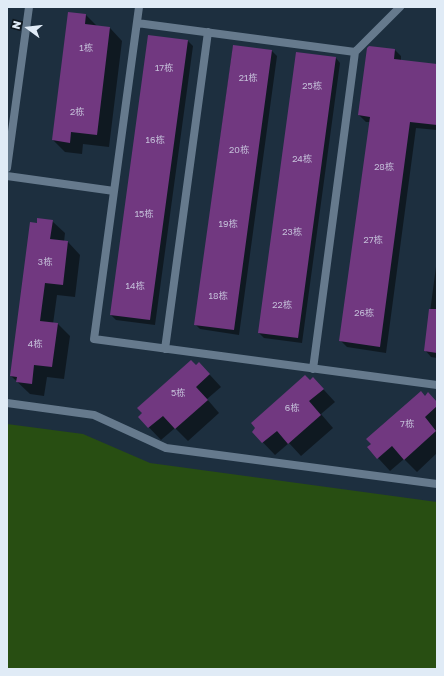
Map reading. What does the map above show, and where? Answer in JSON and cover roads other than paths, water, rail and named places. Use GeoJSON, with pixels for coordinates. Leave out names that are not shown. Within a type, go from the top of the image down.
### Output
{"type":"FeatureCollection","features":[{"type":"Feature","properties":{"kind":"lane"},"geometry":{"type":"LineString","coordinates":[[7,168],[29,7]]}},
{"type":"Feature","properties":{"kind":"lane"},"geometry":{"type":"LineString","coordinates":[[139,7],[94,339],[437,385]]}},
{"type":"Feature","properties":{"kind":"lane"},"geometry":{"type":"LineString","coordinates":[[312,369],[355,52],[400,7]]}},
{"type":"Feature","properties":{"kind":"lane"},"geometry":{"type":"LineString","coordinates":[[137,22],[355,52]]}},
{"type":"Feature","properties":{"kind":"lane"},"geometry":{"type":"LineString","coordinates":[[165,349],[208,32]]}},
{"type":"Feature","properties":{"kind":"lane"},"geometry":{"type":"LineString","coordinates":[[7,176],[114,191]]}},
{"type":"Feature","properties":{"kind":"lane"},"geometry":{"type":"LineString","coordinates":[[7,403],[94,415],[166,448],[437,484]]}}]}
